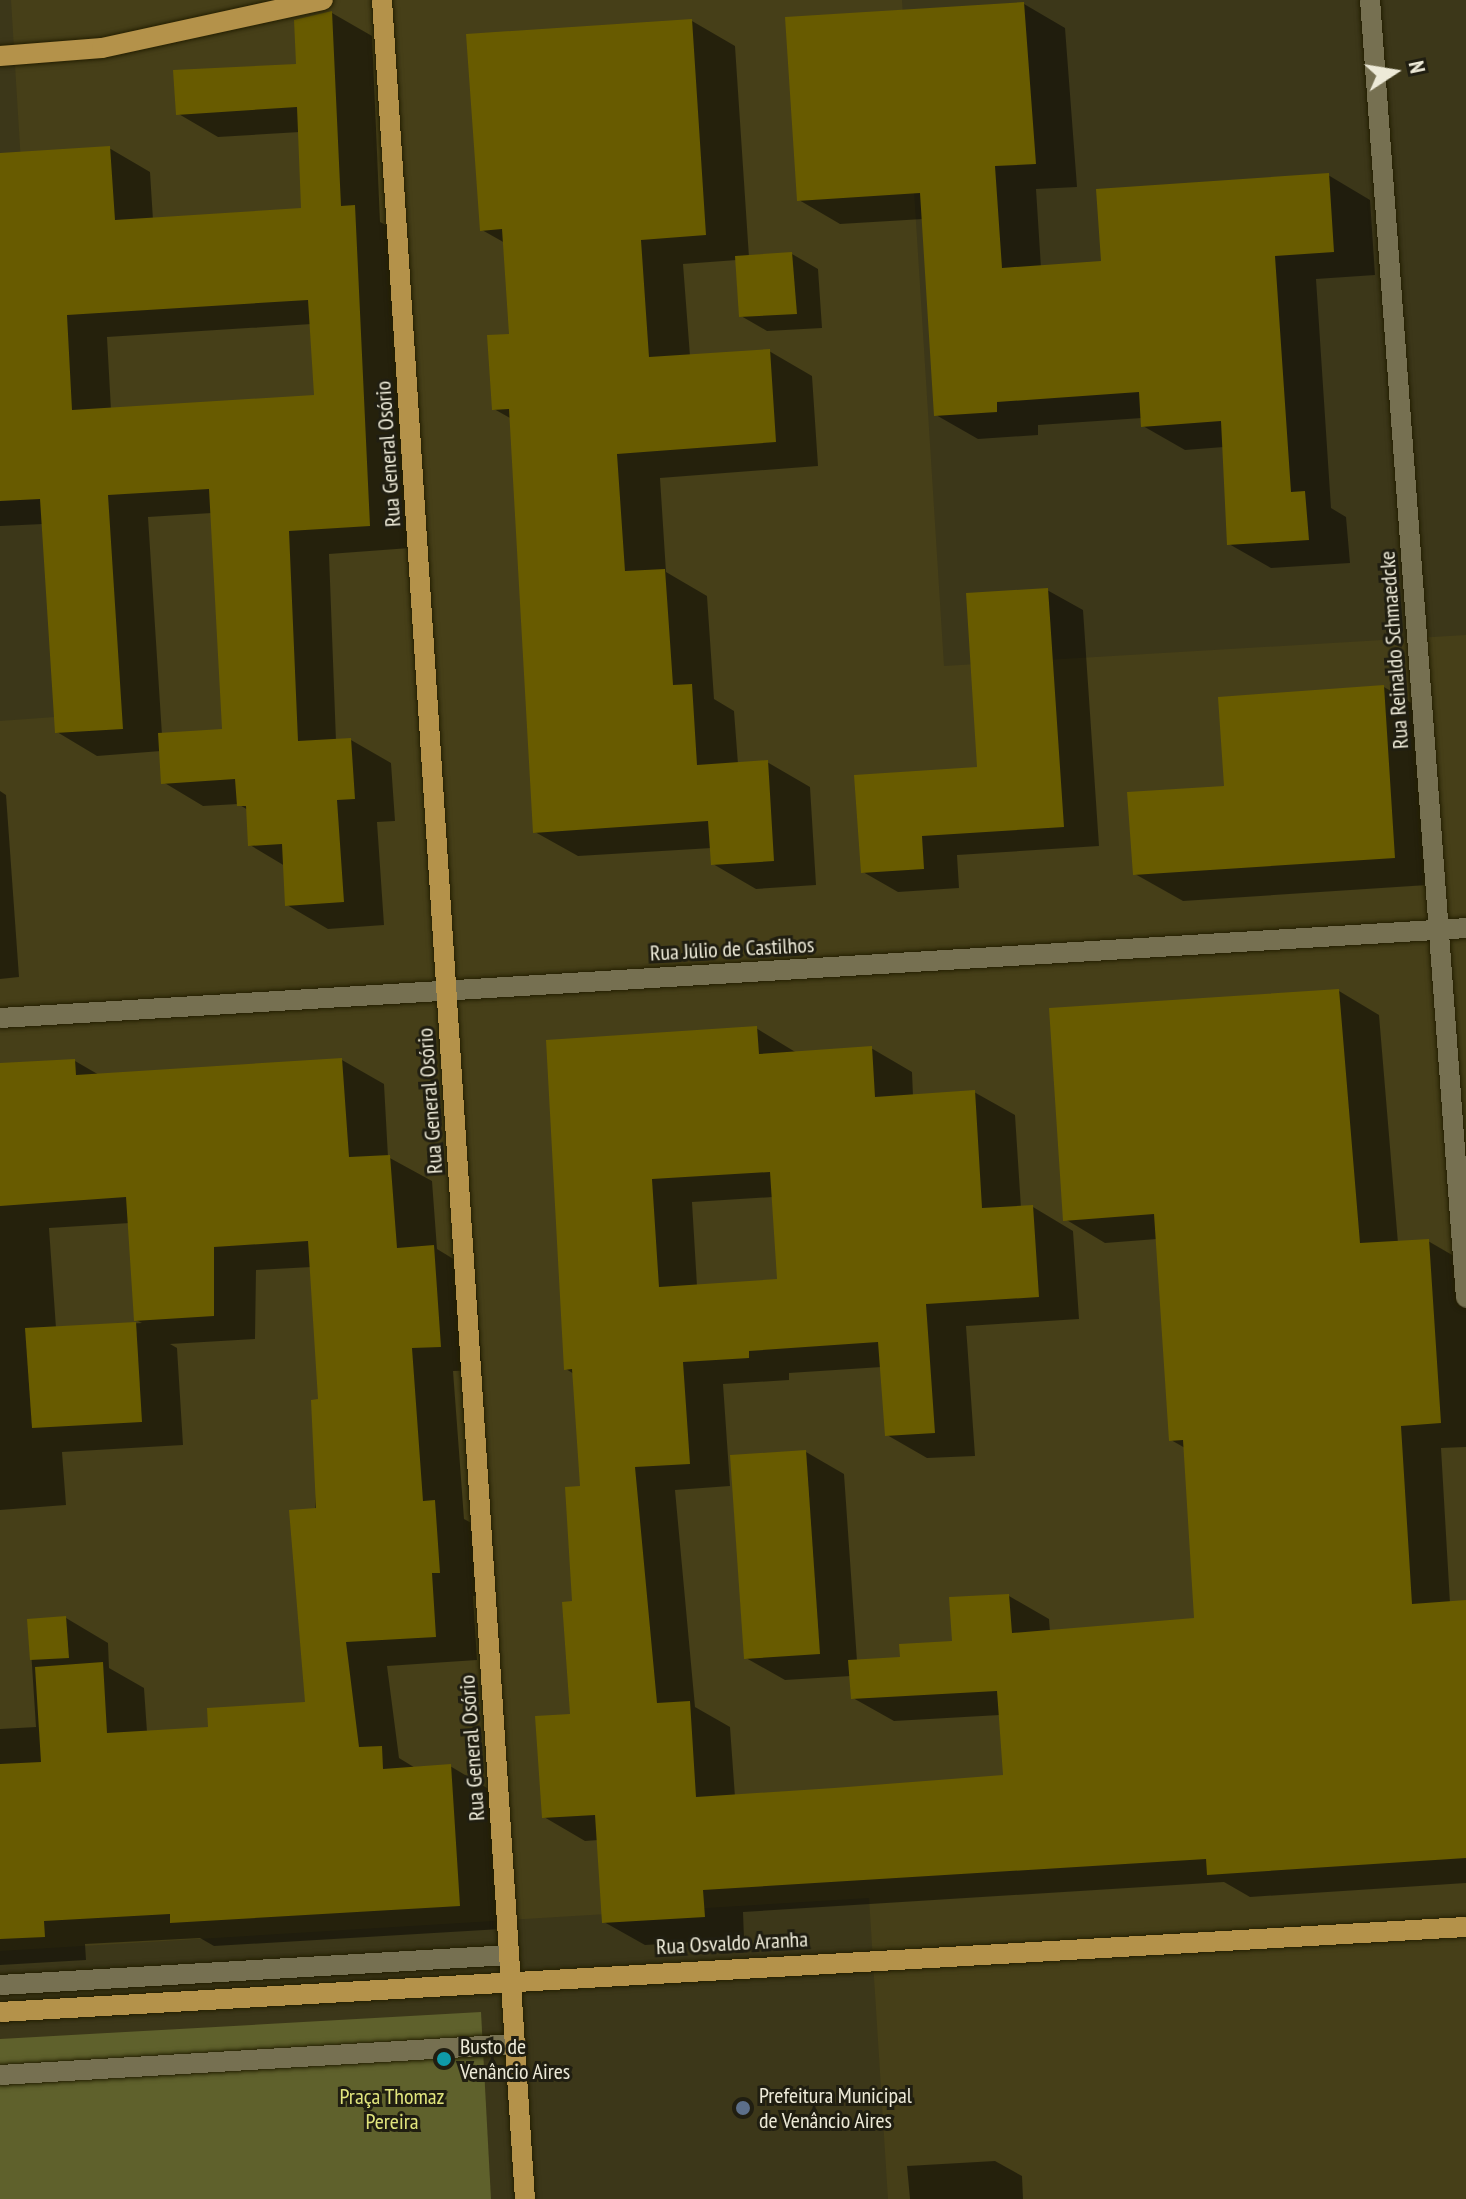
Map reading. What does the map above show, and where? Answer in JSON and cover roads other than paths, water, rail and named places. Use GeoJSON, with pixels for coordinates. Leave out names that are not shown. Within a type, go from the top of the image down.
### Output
{"type":"FeatureCollection","features":[{"type":"Feature","properties":{"kind":"main road"},"geometry":{"type":"LineString","coordinates":[[0,56],[102,48],[323,0]]}},
{"type":"Feature","properties":{"kind":"main road","name":"Rua General Osório"},"geometry":{"type":"LineString","coordinates":[[382,0],[525,2199]]}},
{"type":"Feature","properties":{"kind":"main road","name":"Rua Osvaldo Aranha"},"geometry":{"type":"LineString","coordinates":[[0,2012],[512,1979],[1466,1927]]}},
{"type":"Feature","properties":{"kind":"street","name":"Rua Reinaldo Schmaedcke"},"geometry":{"type":"LineString","coordinates":[[1370,0],[1466,1297]]}},
{"type":"Feature","properties":{"kind":"street","name":"Rua Júlio de Castilhos"},"geometry":{"type":"LineString","coordinates":[[0,1018],[1466,928]]}},
{"type":"Feature","properties":{"kind":"street"},"geometry":{"type":"LineString","coordinates":[[0,1985],[509,1955]]}},
{"type":"Feature","properties":{"kind":"street"},"geometry":{"type":"LineString","coordinates":[[0,2075],[516,2044]]}},
{"type":"Feature","properties":{"kind":"place","name":"Busto de Venâncio Aires"},"geometry":{"type":"Point","coordinates":[444,2059]}},
{"type":"Feature","properties":{"kind":"place","name":"Prefeitura Municipal de Venâncio Aires"},"geometry":{"type":"Point","coordinates":[743,2108]}},
{"type":"Feature","properties":{"kind":"park label","name":"Praça Thomaz Pereira"},"geometry":{"type":"Point","coordinates":[392,2108]}}]}
